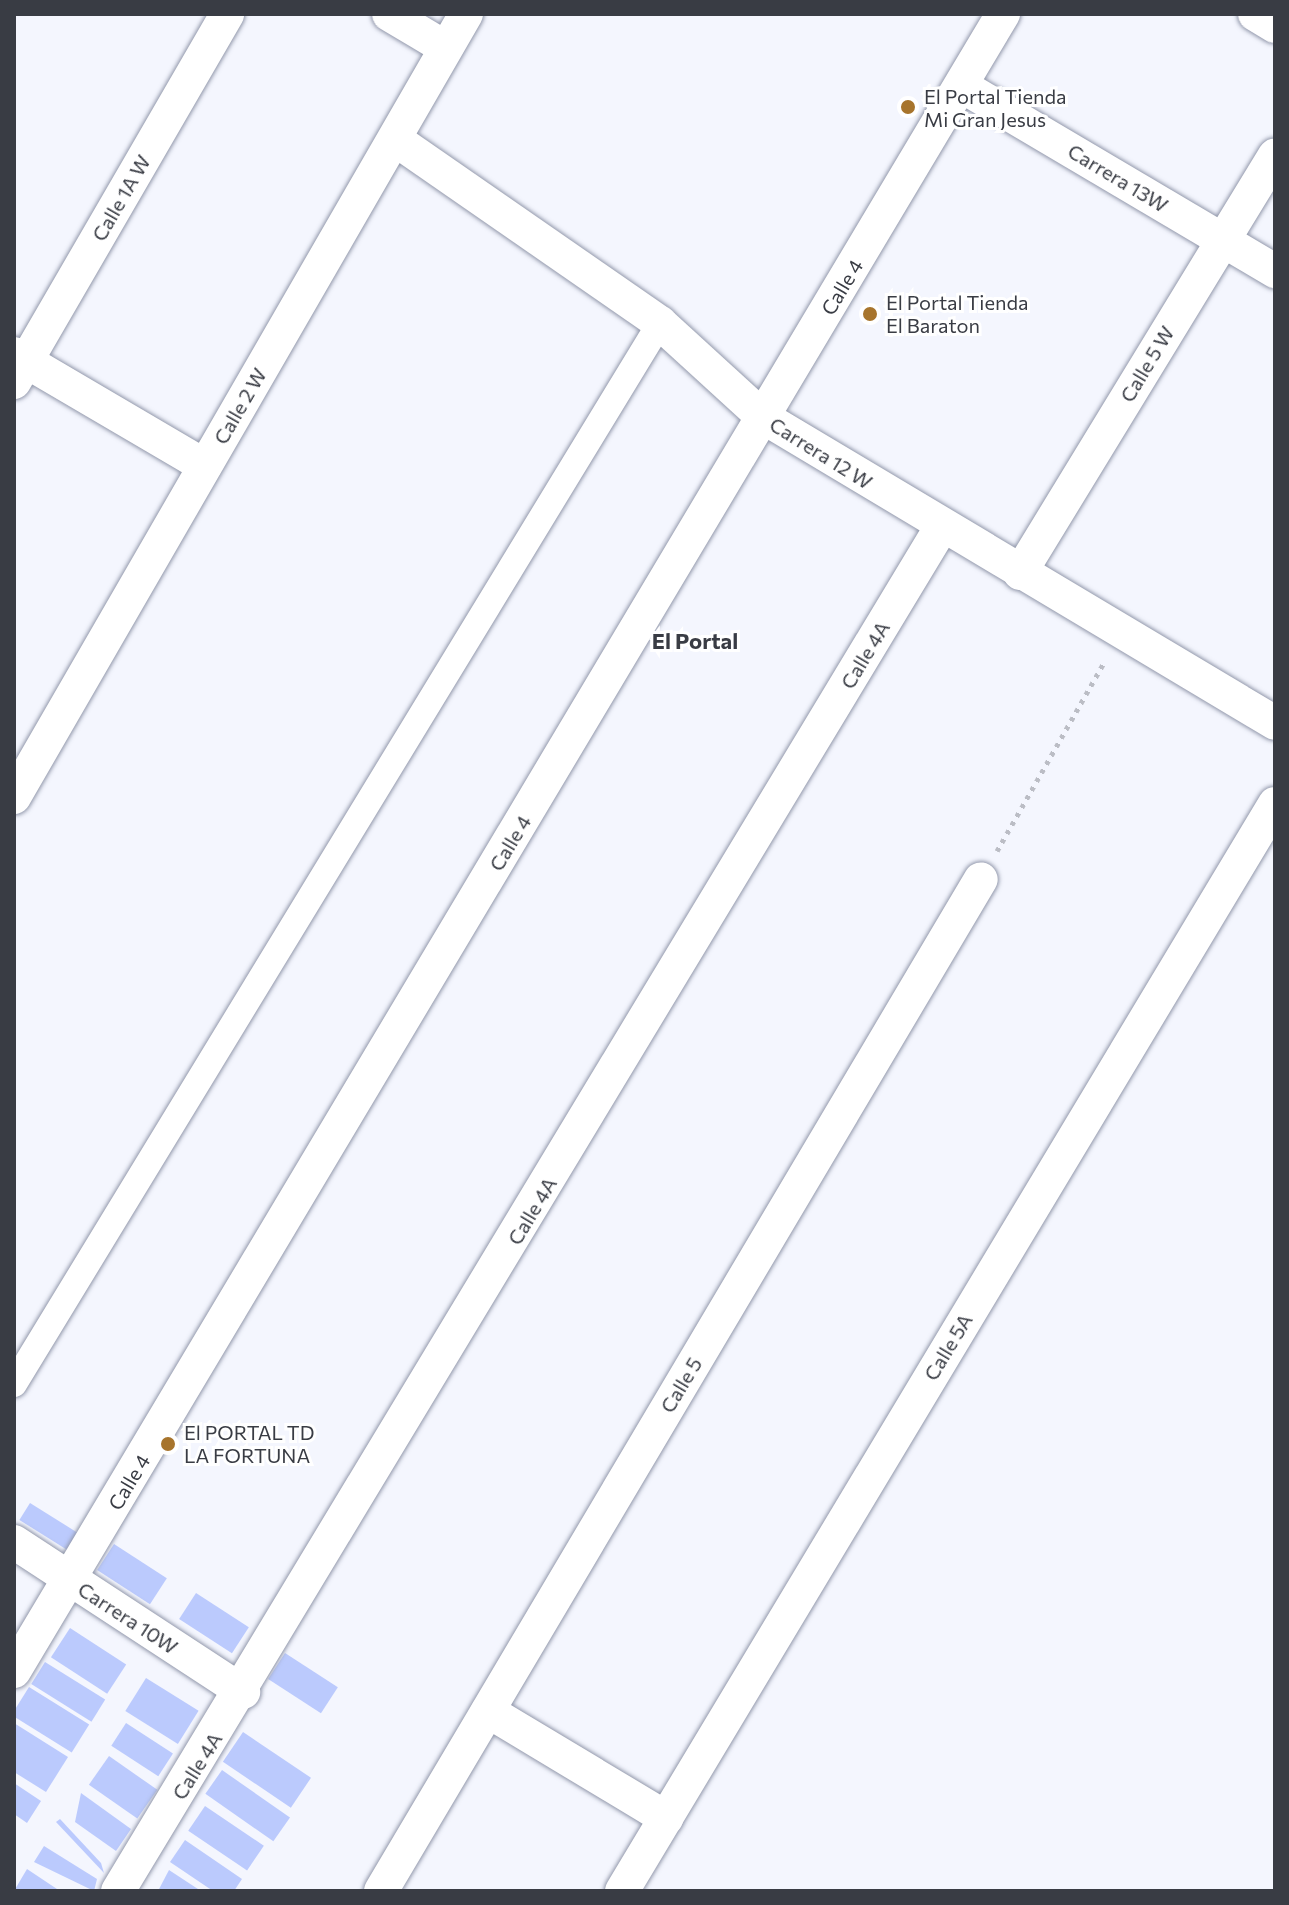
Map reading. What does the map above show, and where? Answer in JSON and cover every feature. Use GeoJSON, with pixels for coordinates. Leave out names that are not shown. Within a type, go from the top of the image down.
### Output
{"type":"FeatureCollection","features":[{"type":"Feature","properties":{"kind":"street","name":"Calle 1A W"},"geometry":{"type":"LineString","coordinates":[[18,366],[227,14]]}},
{"type":"Feature","properties":{"kind":"street"},"geometry":{"type":"LineString","coordinates":[[389,14],[446,48]]}},
{"type":"Feature","properties":{"kind":"street","name":"Calle 2 W"},"geometry":{"type":"LineString","coordinates":[[14,797],[466,14]]}},
{"type":"Feature","properties":{"kind":"street","name":"Calle 4"},"geometry":{"type":"LineString","coordinates":[[14,1671],[1003,14]]}},
{"type":"Feature","properties":{"kind":"street"},"geometry":{"type":"LineString","coordinates":[[1255,14],[1275,26]]}},
{"type":"Feature","properties":{"kind":"street","name":"Carrera 13W"},"geometry":{"type":"LineString","coordinates":[[962,86],[1275,271]]}},
{"type":"Feature","properties":{"kind":"street","name":"Carrera 12 W"},"geometry":{"type":"LineString","coordinates":[[396,140],[660,323],[763,417],[941,528],[1275,723]]}},
{"type":"Feature","properties":{"kind":"street","name":"Calle 5 W"},"geometry":{"type":"LineString","coordinates":[[1020,573],[1275,156]]}},
{"type":"Feature","properties":{"kind":"street"},"geometry":{"type":"LineString","coordinates":[[14,1384],[660,323]]}},
{"type":"Feature","properties":{"kind":"street"},"geometry":{"type":"LineString","coordinates":[[18,366],[205,466]]}},
{"type":"Feature","properties":{"kind":"street","name":"Calle 4A"},"geometry":{"type":"LineString","coordinates":[[118,1891],[243,1692],[941,528]]}},
{"type":"Feature","properties":{"kind":"street","name":"Calle 5A"},"geometry":{"type":"LineString","coordinates":[[622,1891],[1275,804]]}},
{"type":"Feature","properties":{"kind":"street","name":"Calle 5"},"geometry":{"type":"LineString","coordinates":[[381,1891],[981,879]]}},
{"type":"Feature","properties":{"kind":"street","name":"Carrera 10W"},"geometry":{"type":"LineString","coordinates":[[14,1542],[243,1692]]}},
{"type":"Feature","properties":{"kind":"street"},"geometry":{"type":"LineString","coordinates":[[488,1711],[666,1818]]}},
{"type":"Feature","properties":{"kind":"path"},"geometry":{"type":"LineString","coordinates":[[981,879],[1121,633]]}},
{"type":"Feature","properties":{"kind":"building"},"geometry":{"type":"Polygon","coordinates":[[[30,1503],[78,1533],[68,1550],[19,1520],[30,1503]]]}},
{"type":"Feature","properties":{"kind":"building"},"geometry":{"type":"Polygon","coordinates":[[[114,1544],[167,1578],[150,1604],[97,1570],[114,1544]]]}},
{"type":"Feature","properties":{"kind":"building"},"geometry":{"type":"Polygon","coordinates":[[[196,1593],[249,1627],[232,1653],[179,1619],[196,1593]]]}},
{"type":"Feature","properties":{"kind":"building"},"geometry":{"type":"Polygon","coordinates":[[[70,1628],[126,1664],[107,1694],[51,1657],[70,1628]]]}},
{"type":"Feature","properties":{"kind":"building"},"geometry":{"type":"Polygon","coordinates":[[[285,1653],[338,1687],[321,1713],[268,1679],[285,1653]]]}},
{"type":"Feature","properties":{"kind":"building"},"geometry":{"type":"Polygon","coordinates":[[[45,1662],[105,1700],[91,1722],[31,1684],[45,1662]]]}},
{"type":"Feature","properties":{"kind":"building"},"geometry":{"type":"Polygon","coordinates":[[[146,1678],[199,1711],[178,1744],[125,1711],[146,1678]]]}},
{"type":"Feature","properties":{"kind":"building"},"geometry":{"type":"Polygon","coordinates":[[[29,1687],[89,1725],[72,1753],[14,1717],[14,1711],[29,1687]]]}},
{"type":"Feature","properties":{"kind":"building"},"geometry":{"type":"Polygon","coordinates":[[[14,1723],[68,1757],[46,1792],[14,1772],[14,1723]]]}},
{"type":"Feature","properties":{"kind":"building"},"geometry":{"type":"Polygon","coordinates":[[[126,1723],[173,1753],[158,1776],[111,1746],[126,1723]]]}},
{"type":"Feature","properties":{"kind":"building"},"geometry":{"type":"Polygon","coordinates":[[[243,1732],[311,1778],[291,1808],[223,1762],[243,1732]]]}},
{"type":"Feature","properties":{"kind":"building"},"geometry":{"type":"Polygon","coordinates":[[[109,1756],[157,1790],[137,1819],[89,1785],[109,1756]]]}},
{"type":"Feature","properties":{"kind":"building"},"geometry":{"type":"Polygon","coordinates":[[[222,1770],[290,1818],[273,1841],[205,1794],[222,1770]]]}},
{"type":"Feature","properties":{"kind":"building"},"geometry":{"type":"Polygon","coordinates":[[[14,1783],[41,1801],[27,1823],[14,1814],[14,1783]]]}},
{"type":"Feature","properties":{"kind":"building"},"geometry":{"type":"Polygon","coordinates":[[[81,1793],[131,1829],[116,1851],[75,1822],[81,1793]]]}},
{"type":"Feature","properties":{"kind":"building"},"geometry":{"type":"Polygon","coordinates":[[[205,1806],[264,1846],[247,1871],[188,1831],[205,1806]]]}},
{"type":"Feature","properties":{"kind":"building"},"geometry":{"type":"Polygon","coordinates":[[[60,1819],[101,1863],[104,1873],[56,1822],[60,1819]]]}},
{"type":"Feature","properties":{"kind":"building"},"geometry":{"type":"Polygon","coordinates":[[[185,1840],[242,1879],[234,1891],[213,1891],[170,1862],[185,1840]]]}},
{"type":"Feature","properties":{"kind":"building"},"geometry":{"type":"Polygon","coordinates":[[[44,1846],[97,1879],[94,1891],[34,1862],[44,1846]]]}},
{"type":"Feature","properties":{"kind":"building"},"geometry":{"type":"Polygon","coordinates":[[[27,1869],[60,1891],[14,1891],[27,1869]]]}},
{"type":"Feature","properties":{"kind":"building"},"geometry":{"type":"Polygon","coordinates":[[[169,1870],[201,1891],[158,1891],[169,1870]]]}},
{"type":"Feature","properties":{"kind":"place","name":"El Portal Tienda Mi Gran Jesus"},"geometry":{"type":"Point","coordinates":[908,107]}},
{"type":"Feature","properties":{"kind":"place","name":"El Portal Tienda El Baraton"},"geometry":{"type":"Point","coordinates":[870,314]}},
{"type":"Feature","properties":{"kind":"place","name":"El PORTAL TD LA FORTUNA"},"geometry":{"type":"Point","coordinates":[168,1444]}},
{"type":"Feature","properties":{"kind":"district","name":"El Portal"},"geometry":{"type":"Point","coordinates":[695,641]}}]}
